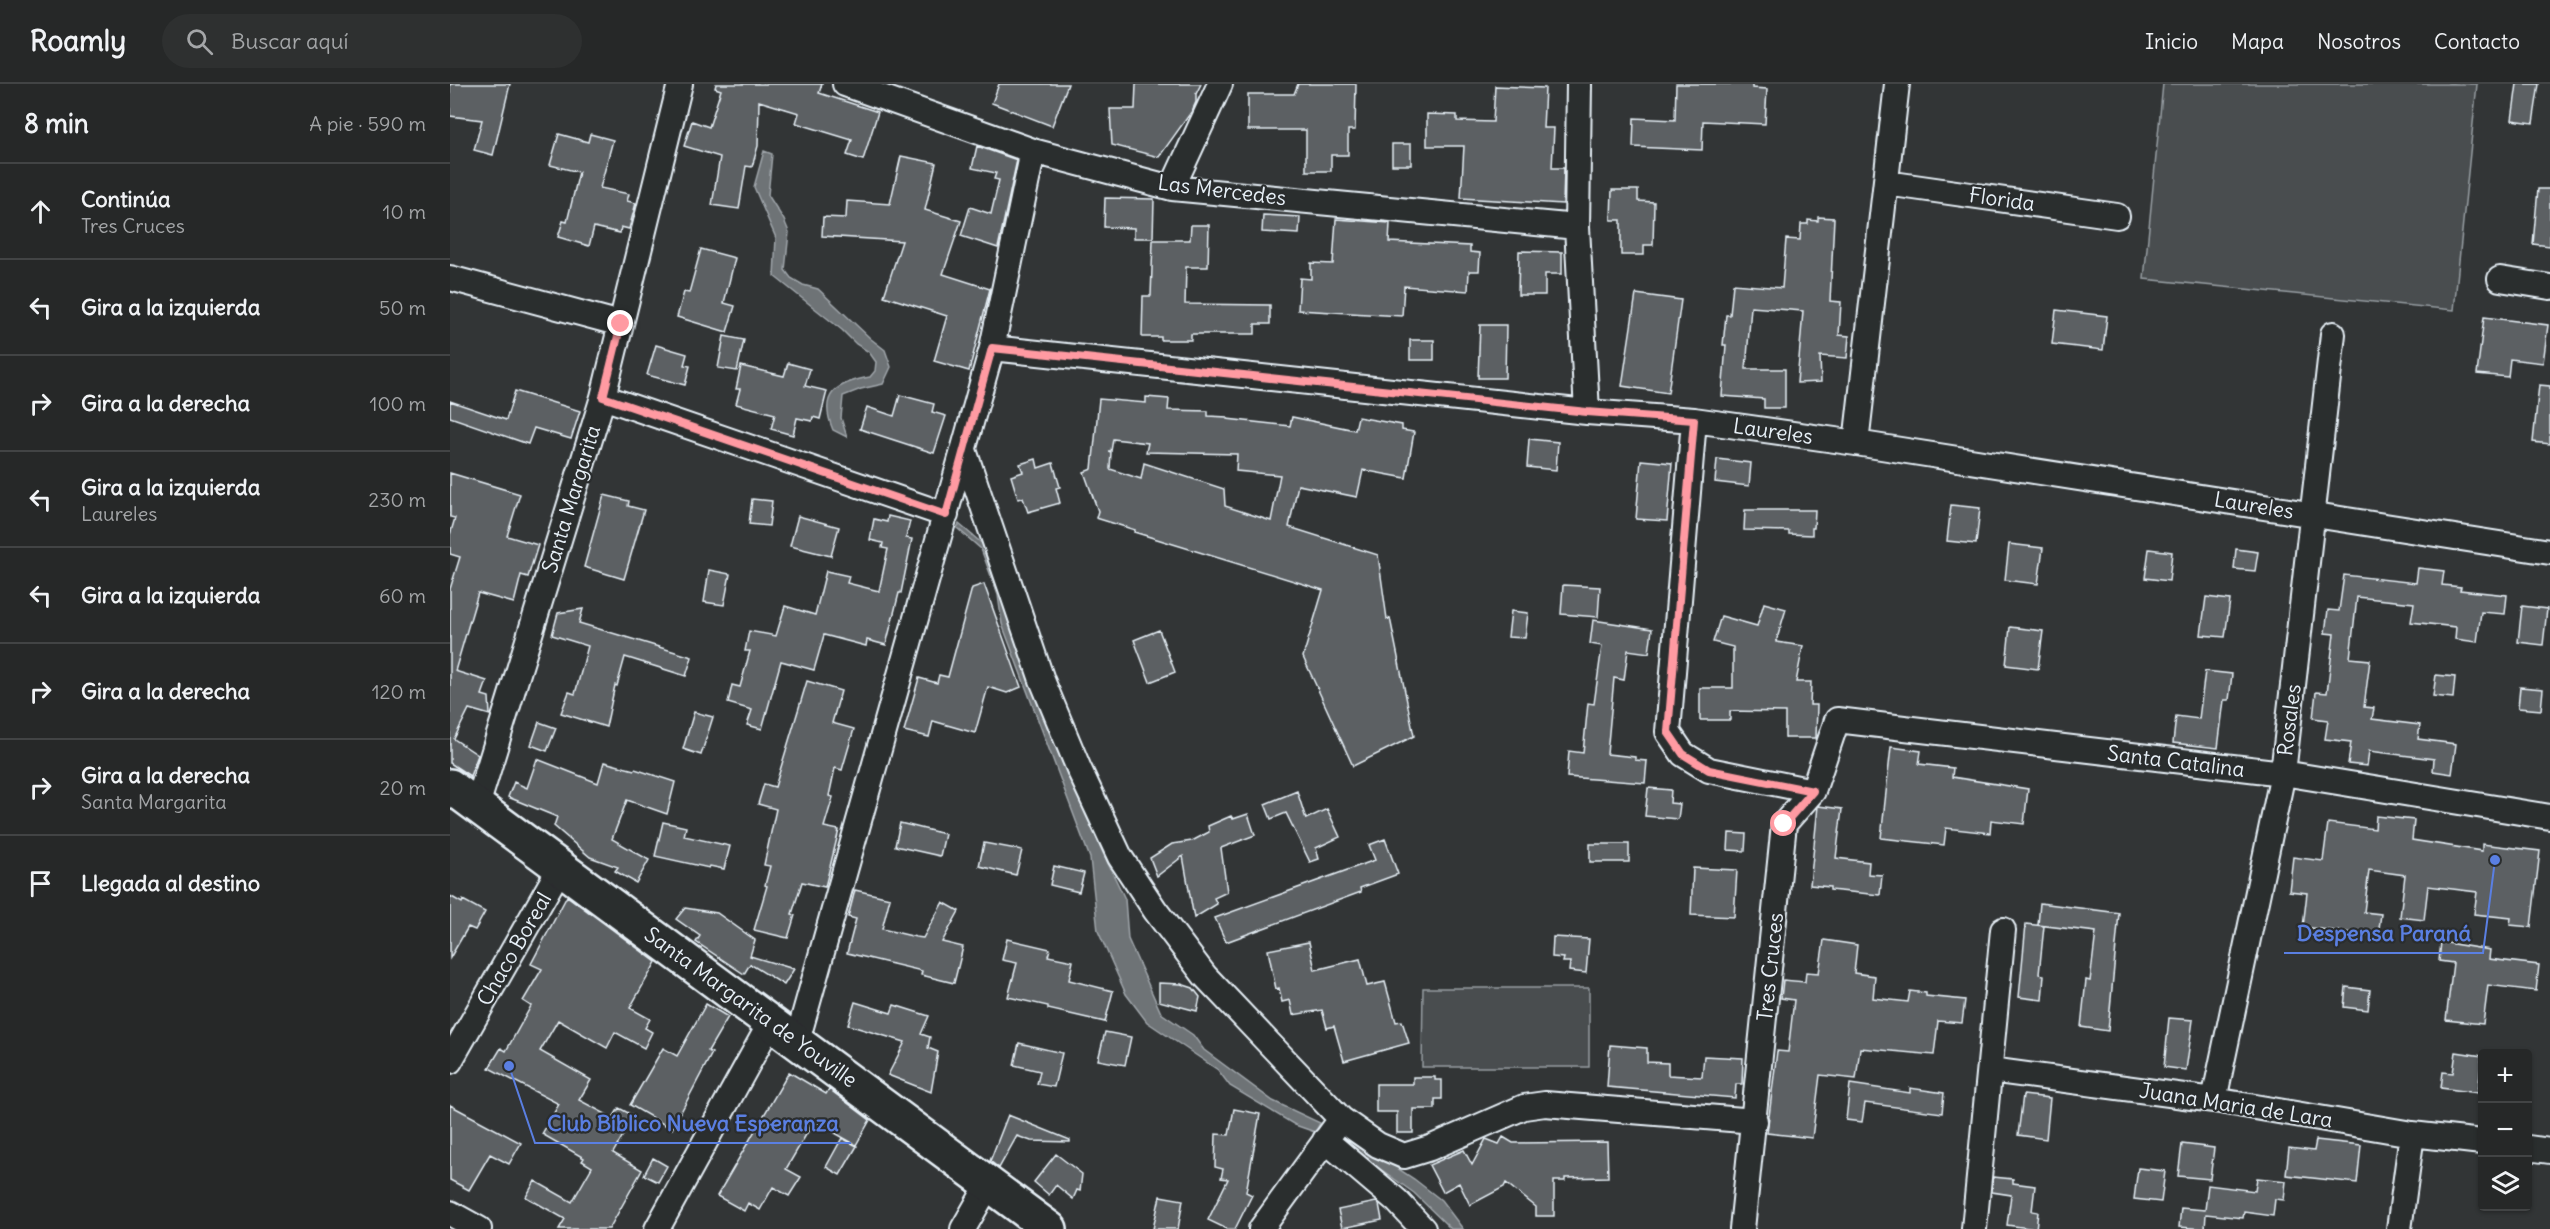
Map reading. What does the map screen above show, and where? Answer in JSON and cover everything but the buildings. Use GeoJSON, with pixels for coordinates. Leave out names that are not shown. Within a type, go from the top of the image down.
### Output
{"type":"FeatureCollection","features":[{"type":"Feature","properties":{"kind":"main road","name":"Santa Margarita de Youville"},"geometry":{"type":"LineString","coordinates":[[450,786],[990,1182],[1050,1229]]}},
{"type":"Feature","properties":{"kind":"street","name":"Santa Margarita"},"geometry":{"type":"LineString","coordinates":[[477,806],[603,397],[680,84]]}},
{"type":"Feature","properties":{"kind":"street","name":"Las Mercedes"},"geometry":{"type":"LineString","coordinates":[[844,84],[1033,152],[1172,188],[1577,227]]}},
{"type":"Feature","properties":{"kind":"street"},"geometry":{"type":"LineString","coordinates":[[1172,188],[1220,84]]}},
{"type":"Feature","properties":{"kind":"street"},"geometry":{"type":"LineString","coordinates":[[1579,84],[1577,227],[1587,412]]}},
{"type":"Feature","properties":{"kind":"street"},"geometry":{"type":"LineString","coordinates":[[1856,443],[1897,84]]}},
{"type":"Feature","properties":{"kind":"street"},"geometry":{"type":"LineString","coordinates":[[657,1229],[784,1031],[946,515],[992,348],[1033,152]]}},
{"type":"Feature","properties":{"kind":"street","name":"Florida"},"geometry":{"type":"LineString","coordinates":[[1886,183],[2117,216]]}},
{"type":"Feature","properties":{"kind":"street"},"geometry":{"type":"LineString","coordinates":[[450,278],[621,324]]}},
{"type":"Feature","properties":{"kind":"street"},"geometry":{"type":"LineString","coordinates":[[2500,279],[2550,287]]}},
{"type":"Feature","properties":{"kind":"street","name":"Rosales"},"geometry":{"type":"LineString","coordinates":[[2214,1100],[2283,773],[2332,334]]}},
{"type":"Feature","properties":{"kind":"street","name":"Laureles"},"geometry":{"type":"LineString","coordinates":[[992,348],[1587,412],[1694,420],[1856,443],[2550,552]]}},
{"type":"Feature","properties":{"kind":"street"},"geometry":{"type":"LineString","coordinates":[[603,397],[946,515]]}},
{"type":"Feature","properties":{"kind":"street"},"geometry":{"type":"LineString","coordinates":[[1694,420],[1668,732],[1683,754],[1709,770],[1813,791]]}},
{"type":"Feature","properties":{"kind":"street"},"geometry":{"type":"LineString","coordinates":[[964,450],[1042,680],[1120,857],[1155,910],[1205,976],[1341,1119],[1378,1145],[1404,1156],[1430,1148],[1524,1107],[1545,1104],[1755,1121]]}},
{"type":"Feature","properties":{"kind":"street","name":"Tres Cruces"},"geometry":{"type":"LineString","coordinates":[[1742,1229],[1784,824],[1813,791],[1837,720]]}},
{"type":"Feature","properties":{"kind":"street","name":"Santa Catalina"},"geometry":{"type":"LineString","coordinates":[[1837,720],[2283,773],[2550,817]]}},
{"type":"Feature","properties":{"kind":"street","name":"Chaco Boreal"},"geometry":{"type":"LineString","coordinates":[[450,1061],[560,868]]}},
{"type":"Feature","properties":{"kind":"street"},"geometry":{"type":"LineString","coordinates":[[1974,1229],[2003,930]]}},
{"type":"Feature","properties":{"kind":"street","name":"Juana Maria de Lara"},"geometry":{"type":"LineString","coordinates":[[1990,1070],[2214,1100],[2412,1134],[2478,1142]]}},
{"type":"Feature","properties":{"kind":"street"},"geometry":{"type":"LineString","coordinates":[[1261,1229],[1341,1119]]}},
{"type":"Feature","properties":{"kind":"street"},"geometry":{"type":"LineString","coordinates":[[2399,1229],[2412,1134]]}},
{"type":"Feature","properties":{"kind":"street"},"geometry":{"type":"LineString","coordinates":[[1325,1140],[1397,1201],[1423,1229]]}},
{"type":"Feature","properties":{"kind":"street"},"geometry":{"type":"LineString","coordinates":[[2532,1149],[2550,1151]]}},
{"type":"Feature","properties":{"kind":"street"},"geometry":{"type":"LineString","coordinates":[[963,1229],[990,1182]]}},
{"type":"Feature","properties":{"kind":"street"},"geometry":{"type":"LineString","coordinates":[[450,1213],[479,1229]]}},
{"type":"Feature","properties":{"kind":"shaded area"},"geometry":{"type":"Polygon","coordinates":[[[2163,84],[2477,84],[2454,310],[2144,279],[2163,84]]]}},
{"type":"Feature","properties":{"kind":"shaded area"},"geometry":{"type":"Polygon","coordinates":[[[764,151],[772,154],[768,195],[789,232],[785,270],[791,278],[803,285],[818,289],[885,350],[891,367],[883,384],[843,396],[841,418],[847,437],[833,430],[829,418],[829,399],[839,387],[870,377],[875,371],[876,362],[869,352],[856,344],[842,330],[774,276],[776,238],[754,187],[764,151]]]}},
{"type":"Feature","properties":{"kind":"shaded area"},"geometry":{"type":"Polygon","coordinates":[[[959,524],[985,546],[1071,778],[1125,899],[1128,939],[1161,1013],[1193,1035],[1204,1050],[1273,1101],[1320,1123],[1315,1132],[1295,1125],[1230,1086],[1218,1070],[1147,1022],[1126,994],[1098,931],[1090,858],[1002,624],[998,595],[981,549],[957,528],[959,524]]]}},
{"type":"Feature","properties":{"kind":"shaded area"},"geometry":{"type":"Polygon","coordinates":[[[1423,988],[1589,988],[1589,1067],[1422,1067],[1423,988]]]}},
{"type":"Feature","properties":{"kind":"shaded area"},"geometry":{"type":"Polygon","coordinates":[[[1347,1135],[1414,1179],[1441,1200],[1463,1229],[1451,1229],[1414,1193],[1344,1143],[1347,1135]]]}},
{"type":"Feature","properties":{"kind":"place","name":"Despensa Paraná"},"geometry":{"type":"Point","coordinates":[2495,860]}},
{"type":"Feature","properties":{"kind":"place","name":"Club Bíblico Nueva Esperanza"},"geometry":{"type":"Point","coordinates":[509,1066]}},
{"type":"Feature","properties":{"kind":"route"},"geometry":{"type":"LineString","coordinates":[[621,324],[603,397],[946,515],[992,348],[1587,412],[1694,420],[1668,732],[1683,754],[1709,770],[1813,791],[1784,824]]}}]}
